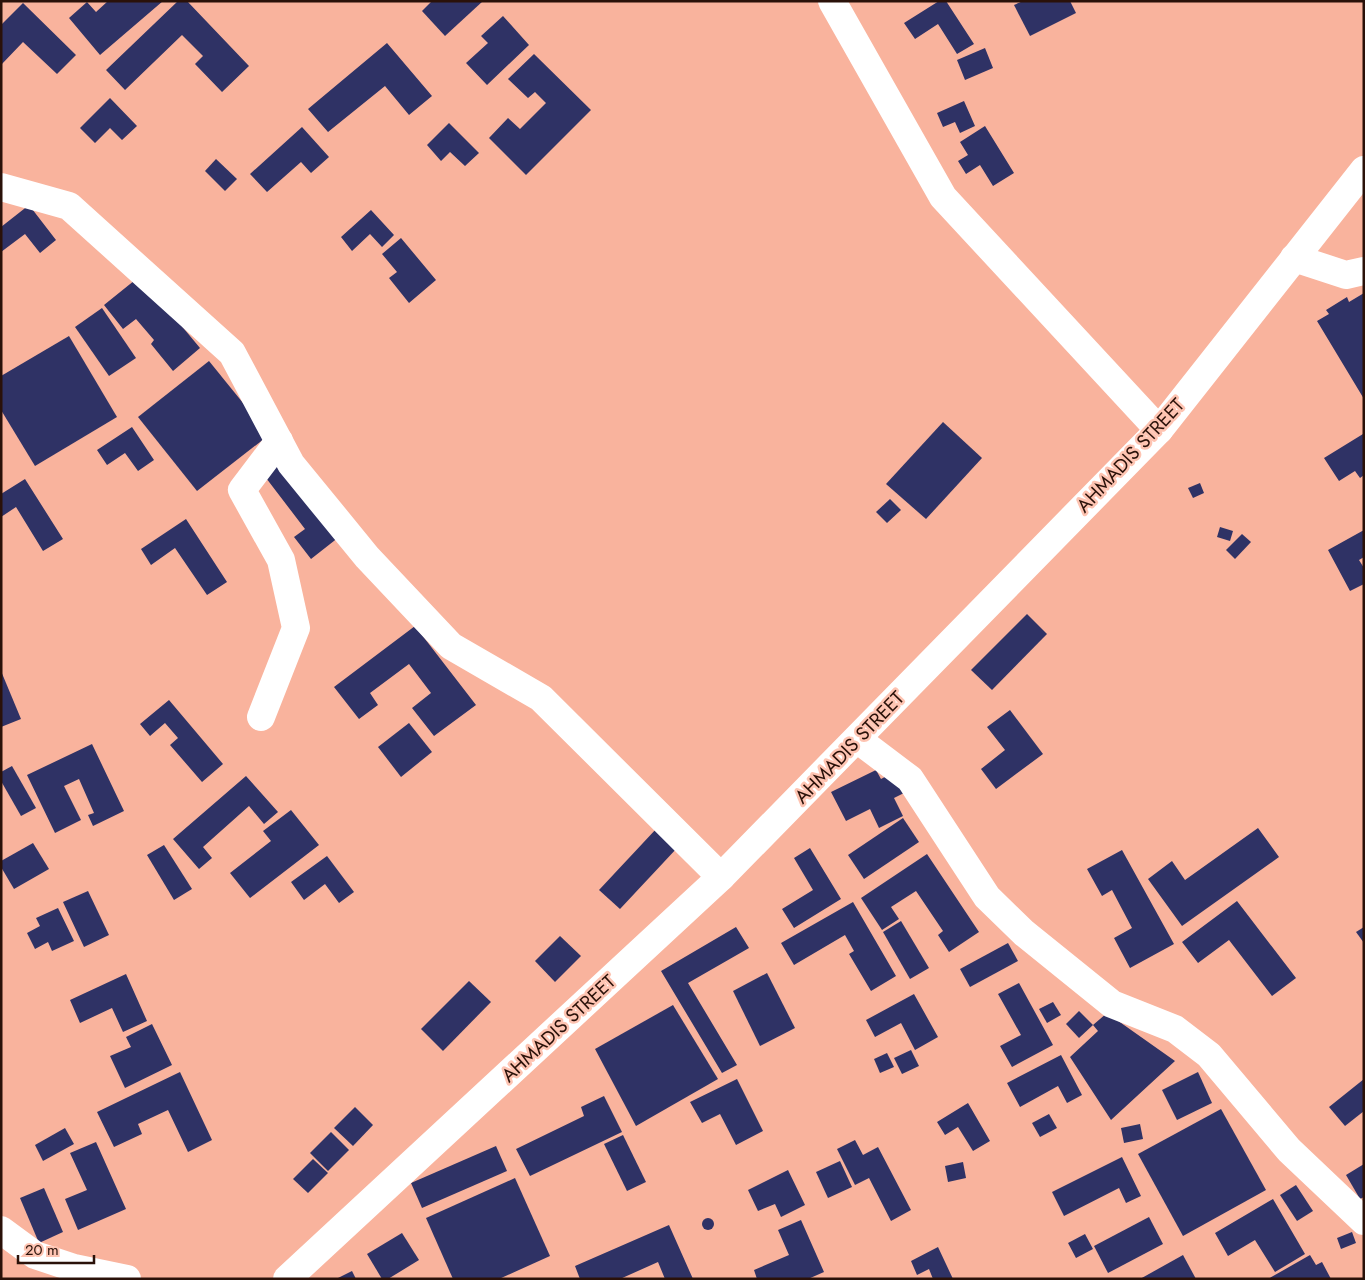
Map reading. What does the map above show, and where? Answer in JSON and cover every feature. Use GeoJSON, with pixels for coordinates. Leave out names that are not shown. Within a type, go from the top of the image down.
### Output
{"type":"FeatureCollection","features":[{"type":"Feature","properties":{"kind":"street"},"geometry":{"type":"LineString","coordinates":[[832,1],[943,197],[1158,430]]}},
{"type":"Feature","properties":{"kind":"street","name":"AHMADIS STREET"},"geometry":{"type":"LineString","coordinates":[[294,1276],[721,877],[1158,430],[1364,170]]}},
{"type":"Feature","properties":{"kind":"street"},"geometry":{"type":"LineString","coordinates":[[1,187],[69,206],[232,353],[291,464],[367,557],[452,646],[541,698],[721,877]]}},
{"type":"Feature","properties":{"kind":"street"},"geometry":{"type":"LineString","coordinates":[[1294,258],[1346,276],[1364,271]]}},
{"type":"Feature","properties":{"kind":"street"},"geometry":{"type":"LineString","coordinates":[[261,717],[296,628],[281,560],[242,490],[279,441]]}},
{"type":"Feature","properties":{"kind":"street"},"geometry":{"type":"LineString","coordinates":[[857,739],[910,779],[987,897],[1024,933],[1112,1004],[1175,1029],[1209,1055],[1289,1150],[1364,1221]]}},
{"type":"Feature","properties":{"kind":"street"},"geometry":{"type":"LineString","coordinates":[[1,1230],[35,1255],[74,1268],[127,1279]]}},
{"type":"Feature","properties":{"kind":"building"},"geometry":{"type":"Polygon","coordinates":[[[108,1],[163,1],[100,55],[69,18],[87,2],[96,12],[108,1]]]}},
{"type":"Feature","properties":{"kind":"building"},"geometry":{"type":"Polygon","coordinates":[[[178,1],[187,1],[249,66],[222,92],[195,64],[203,56],[182,35],[125,90],[106,70],[178,1]]]}},
{"type":"Feature","properties":{"kind":"building"},"geometry":{"type":"Polygon","coordinates":[[[432,1],[483,1],[445,36],[422,11],[432,1]]]}},
{"type":"Feature","properties":{"kind":"building"},"geometry":{"type":"Polygon","coordinates":[[[939,1],[946,1],[974,44],[957,54],[938,24],[915,39],[904,23],[939,1]]]}},
{"type":"Feature","properties":{"kind":"building"},"geometry":{"type":"Polygon","coordinates":[[[1023,1],[1070,1],[1076,13],[1030,36],[1014,5],[1023,1]]]}},
{"type":"Feature","properties":{"kind":"building"},"geometry":{"type":"Polygon","coordinates":[[[23,3],[76,55],[57,74],[23,42],[1,65],[1,25],[23,3]]]}},
{"type":"Feature","properties":{"kind":"building"},"geometry":{"type":"Polygon","coordinates":[[[503,16],[529,45],[487,85],[466,63],[488,43],[481,36],[503,16]]]}},
{"type":"Feature","properties":{"kind":"building"},"geometry":{"type":"Polygon","coordinates":[[[387,43],[432,96],[409,115],[385,86],[328,132],[308,109],[387,43]]]}},
{"type":"Feature","properties":{"kind":"building"},"geometry":{"type":"Polygon","coordinates":[[[985,48],[993,68],[965,80],[957,60],[985,48]]]}},
{"type":"Feature","properties":{"kind":"building"},"geometry":{"type":"Polygon","coordinates":[[[534,54],[591,110],[526,175],[489,138],[508,118],[520,129],[546,103],[535,92],[528,98],[508,79],[534,54]]]}},
{"type":"Feature","properties":{"kind":"building"},"geometry":{"type":"Polygon","coordinates":[[[110,98],[137,126],[122,140],[110,128],[95,143],[80,128],[110,98]]]}},
{"type":"Feature","properties":{"kind":"building"},"geometry":{"type":"Polygon","coordinates":[[[964,101],[975,126],[960,133],[955,122],[943,127],[937,113],[964,101]]]}},
{"type":"Feature","properties":{"kind":"building"},"geometry":{"type":"Polygon","coordinates":[[[449,123],[479,153],[465,166],[450,152],[441,161],[427,145],[449,123]]]}},
{"type":"Feature","properties":{"kind":"building"},"geometry":{"type":"Polygon","coordinates":[[[985,126],[1014,173],[993,186],[980,165],[966,174],[958,161],[968,155],[960,142],[985,126]]]}},
{"type":"Feature","properties":{"kind":"building"},"geometry":{"type":"Polygon","coordinates":[[[302,127],[329,157],[311,173],[301,162],[267,192],[250,174],[302,127]]]}},
{"type":"Feature","properties":{"kind":"building"},"geometry":{"type":"Polygon","coordinates":[[[216,159],[237,179],[225,191],[205,171],[216,159]]]}},
{"type":"Feature","properties":{"kind":"building"},"geometry":{"type":"Polygon","coordinates":[[[29,205],[56,240],[40,253],[25,234],[1,252],[1,227],[29,205]]]}},
{"type":"Feature","properties":{"kind":"building"},"geometry":{"type":"Polygon","coordinates":[[[371,210],[394,235],[382,247],[370,234],[352,251],[341,237],[371,210]]]}},
{"type":"Feature","properties":{"kind":"building"},"geometry":{"type":"Polygon","coordinates":[[[401,238],[436,280],[409,303],[389,278],[397,272],[382,254],[401,238]]]}},
{"type":"Feature","properties":{"kind":"building"},"geometry":{"type":"Polygon","coordinates":[[[140,276],[200,348],[173,371],[151,344],[154,340],[136,319],[123,329],[104,305],[140,276]]]}},
{"type":"Feature","properties":{"kind":"building"},"geometry":{"type":"Polygon","coordinates":[[[1364,293],[1364,399],[1317,321],[1329,314],[1326,310],[1347,297],[1349,302],[1364,293]]]}},
{"type":"Feature","properties":{"kind":"building"},"geometry":{"type":"Polygon","coordinates":[[[102,308],[136,358],[109,376],[75,327],[102,308]]]}},
{"type":"Feature","properties":{"kind":"building"},"geometry":{"type":"Polygon","coordinates":[[[69,336],[117,417],[35,466],[1,410],[1,376],[69,336]]]}},
{"type":"Feature","properties":{"kind":"building"},"geometry":{"type":"Polygon","coordinates":[[[209,361],[269,435],[197,491],[138,417],[209,361]]]}},
{"type":"Feature","properties":{"kind":"building"},"geometry":{"type":"Polygon","coordinates":[[[943,422],[982,458],[926,519],[886,484],[943,422]]]}},
{"type":"Feature","properties":{"kind":"building"},"geometry":{"type":"Polygon","coordinates":[[[132,427],[154,460],[138,471],[125,453],[107,465],[97,450],[132,427]]]}},
{"type":"Feature","properties":{"kind":"building"},"geometry":{"type":"Polygon","coordinates":[[[1363,434],[1364,475],[1360,478],[1355,471],[1339,481],[1324,458],[1363,434]]]}},
{"type":"Feature","properties":{"kind":"building"},"geometry":{"type":"Polygon","coordinates":[[[280,461],[339,537],[311,559],[294,537],[305,529],[263,474],[280,461]]]}},
{"type":"Feature","properties":{"kind":"building"},"geometry":{"type":"Polygon","coordinates":[[[25,479],[63,539],[43,551],[16,507],[1,517],[1,494],[25,479]]]}},
{"type":"Feature","properties":{"kind":"building"},"geometry":{"type":"Polygon","coordinates":[[[1200,483],[1204,493],[1193,498],[1188,488],[1200,483]]]}},
{"type":"Feature","properties":{"kind":"building"},"geometry":{"type":"Polygon","coordinates":[[[890,499],[901,510],[887,523],[876,512],[890,499]]]}},
{"type":"Feature","properties":{"kind":"building"},"geometry":{"type":"Polygon","coordinates":[[[186,519],[227,582],[207,595],[175,548],[151,565],[141,549],[186,519]]]}},
{"type":"Feature","properties":{"kind":"building"},"geometry":{"type":"Polygon","coordinates":[[[1220,527],[1233,531],[1230,541],[1217,537],[1220,527]]]}},
{"type":"Feature","properties":{"kind":"building"},"geometry":{"type":"Polygon","coordinates":[[[1364,530],[1364,557],[1359,560],[1364,568],[1364,584],[1350,591],[1328,550],[1364,530]]]}},
{"type":"Feature","properties":{"kind":"building"},"geometry":{"type":"Polygon","coordinates":[[[1242,534],[1251,542],[1235,559],[1226,550],[1242,534]]]}},
{"type":"Feature","properties":{"kind":"building"},"geometry":{"type":"Polygon","coordinates":[[[1027,614],[1047,634],[992,690],[971,670],[1027,614]]]}},
{"type":"Feature","properties":{"kind":"building"},"geometry":{"type":"Polygon","coordinates":[[[415,626],[476,705],[434,736],[412,708],[431,693],[409,664],[370,693],[378,705],[359,719],[334,687],[415,626]]]}},
{"type":"Feature","properties":{"kind":"building"},"geometry":{"type":"Polygon","coordinates":[[[1,671],[21,719],[1,727],[1,671]]]}},
{"type":"Feature","properties":{"kind":"building"},"geometry":{"type":"Polygon","coordinates":[[[169,700],[223,764],[202,782],[170,745],[178,738],[165,723],[150,736],[140,724],[169,700]]]}},
{"type":"Feature","properties":{"kind":"building"},"geometry":{"type":"Polygon","coordinates":[[[1010,710],[1043,754],[996,789],[981,769],[1005,750],[987,727],[1010,710]]]}},
{"type":"Feature","properties":{"kind":"building"},"geometry":{"type":"Polygon","coordinates":[[[409,723],[432,752],[401,777],[378,747],[409,723]]]}},
{"type":"Feature","properties":{"kind":"building"},"geometry":{"type":"Polygon","coordinates":[[[92,744],[124,811],[93,826],[88,815],[94,813],[79,779],[64,786],[81,820],[55,833],[27,775],[92,744]]]}},
{"type":"Feature","properties":{"kind":"building"},"geometry":{"type":"Polygon","coordinates":[[[12,766],[36,808],[21,816],[1,781],[1,772],[12,766]]]}},
{"type":"Feature","properties":{"kind":"building"},"geometry":{"type":"Polygon","coordinates":[[[876,770],[881,779],[896,771],[906,792],[894,798],[903,816],[879,828],[870,809],[846,821],[831,792],[876,770]]]}},
{"type":"Feature","properties":{"kind":"building"},"geometry":{"type":"Polygon","coordinates":[[[246,776],[278,812],[264,824],[249,806],[203,847],[212,858],[199,869],[173,839],[246,776]]]}},
{"type":"Feature","properties":{"kind":"building"},"geometry":{"type":"Polygon","coordinates":[[[291,810],[319,845],[250,898],[230,873],[271,841],[263,831],[291,810]]]}},
{"type":"Feature","properties":{"kind":"building"},"geometry":{"type":"Polygon","coordinates":[[[903,818],[919,842],[864,879],[848,855],[903,818]]]}},
{"type":"Feature","properties":{"kind":"building"},"geometry":{"type":"Polygon","coordinates":[[[657,828],[678,847],[620,909],[599,890],[657,828]]]}},
{"type":"Feature","properties":{"kind":"building"},"geometry":{"type":"Polygon","coordinates":[[[1258,828],[1279,857],[1182,926],[1148,879],[1172,861],[1185,880],[1258,828]]]}},
{"type":"Feature","properties":{"kind":"building"},"geometry":{"type":"Polygon","coordinates":[[[33,843],[49,869],[14,889],[1,867],[1,861],[33,843]]]}},
{"type":"Feature","properties":{"kind":"building"},"geometry":{"type":"Polygon","coordinates":[[[164,845],[192,889],[174,900],[147,855],[164,845]]]}},
{"type":"Feature","properties":{"kind":"building"},"geometry":{"type":"Polygon","coordinates":[[[810,848],[841,899],[794,928],[782,909],[813,890],[794,858],[810,848]]]}},
{"type":"Feature","properties":{"kind":"building"},"geometry":{"type":"Polygon","coordinates":[[[1122,850],[1174,944],[1130,968],[1114,938],[1132,928],[1112,890],[1102,896],[1087,869],[1122,850]]]}},
{"type":"Feature","properties":{"kind":"building"},"geometry":{"type":"Polygon","coordinates":[[[927,854],[979,932],[949,952],[938,935],[943,931],[916,891],[891,907],[899,919],[882,930],[861,898],[927,854]]]}},
{"type":"Feature","properties":{"kind":"building"},"geometry":{"type":"Polygon","coordinates":[[[327,856],[354,892],[339,903],[325,884],[304,900],[291,882],[327,856]]]}},
{"type":"Feature","properties":{"kind":"building"},"geometry":{"type":"Polygon","coordinates":[[[88,891],[109,935],[84,947],[63,902],[88,891]]]}},
{"type":"Feature","properties":{"kind":"building"},"geometry":{"type":"Polygon","coordinates":[[[1237,901],[1296,978],[1272,996],[1229,940],[1198,963],[1182,942],[1237,901]]]}},
{"type":"Feature","properties":{"kind":"building"},"geometry":{"type":"Polygon","coordinates":[[[853,902],[896,976],[871,991],[849,954],[854,951],[845,935],[794,965],[781,943],[853,902]]]}},
{"type":"Feature","properties":{"kind":"building"},"geometry":{"type":"Polygon","coordinates":[[[58,908],[74,941],[52,951],[48,942],[35,949],[27,933],[40,926],[36,918],[58,908]]]}},
{"type":"Feature","properties":{"kind":"building"},"geometry":{"type":"Polygon","coordinates":[[[901,921],[929,968],[910,979],[883,932],[901,921]]]}},
{"type":"Feature","properties":{"kind":"building"},"geometry":{"type":"Polygon","coordinates":[[[736,927],[749,948],[688,983],[737,1065],[722,1073],[661,971],[736,927]]]}},
{"type":"Feature","properties":{"kind":"building"},"geometry":{"type":"Polygon","coordinates":[[[1364,927],[1364,943],[1356,932],[1364,927]]]}},
{"type":"Feature","properties":{"kind":"building"},"geometry":{"type":"Polygon","coordinates":[[[560,936],[581,956],[555,982],[535,961],[560,936]]]}},
{"type":"Feature","properties":{"kind":"building"},"geometry":{"type":"Polygon","coordinates":[[[1008,943],[1018,961],[970,987],[960,969],[1008,943]]]}},
{"type":"Feature","properties":{"kind":"building"},"geometry":{"type":"Polygon","coordinates":[[[767,973],[795,1028],[760,1046],[733,991],[767,973]]]}},
{"type":"Feature","properties":{"kind":"building"},"geometry":{"type":"Polygon","coordinates":[[[126,974],[147,1021],[123,1032],[112,1008],[80,1023],[70,1000],[126,974]]]}},
{"type":"Feature","properties":{"kind":"building"},"geometry":{"type":"Polygon","coordinates":[[[469,981],[491,1002],[443,1051],[421,1029],[469,981]]]}},
{"type":"Feature","properties":{"kind":"building"},"geometry":{"type":"Polygon","coordinates":[[[1019,983],[1053,1045],[1012,1067],[1000,1046],[1021,1035],[998,994],[1019,983]]]}},
{"type":"Feature","properties":{"kind":"building"},"geometry":{"type":"Polygon","coordinates":[[[914,994],[938,1037],[915,1050],[901,1023],[875,1037],[866,1020],[914,994]]]}},
{"type":"Feature","properties":{"kind":"building"},"geometry":{"type":"Polygon","coordinates":[[[1053,1002],[1061,1015],[1047,1023],[1039,1009],[1053,1002]]]}},
{"type":"Feature","properties":{"kind":"building"},"geometry":{"type":"Polygon","coordinates":[[[673,1005],[718,1079],[636,1126],[595,1049],[673,1005]]]}},
{"type":"Feature","properties":{"kind":"building"},"geometry":{"type":"Polygon","coordinates":[[[1079,1011],[1093,1025],[1079,1038],[1066,1024],[1079,1011]]]}},
{"type":"Feature","properties":{"kind":"building"},"geometry":{"type":"Polygon","coordinates":[[[1107,1013],[1175,1061],[1111,1120],[1070,1057],[1098,1031],[1093,1025],[1107,1013]]]}},
{"type":"Feature","properties":{"kind":"building"},"geometry":{"type":"Polygon","coordinates":[[[152,1024],[172,1065],[125,1088],[110,1056],[131,1047],[126,1037],[152,1024]]]}},
{"type":"Feature","properties":{"kind":"building"},"geometry":{"type":"Polygon","coordinates":[[[911,1050],[919,1066],[902,1074],[894,1058],[911,1050]]]}},
{"type":"Feature","properties":{"kind":"building"},"geometry":{"type":"Polygon","coordinates":[[[887,1053],[894,1067],[880,1073],[874,1059],[887,1053]]]}},
{"type":"Feature","properties":{"kind":"building"},"geometry":{"type":"Polygon","coordinates":[[[1061,1055],[1082,1095],[1067,1103],[1058,1086],[1020,1107],[1007,1083],[1061,1055]]]}},
{"type":"Feature","properties":{"kind":"building"},"geometry":{"type":"Polygon","coordinates":[[[180,1072],[212,1140],[188,1152],[168,1110],[138,1124],[142,1134],[114,1147],[97,1112],[180,1072]]]}},
{"type":"Feature","properties":{"kind":"building"},"geometry":{"type":"Polygon","coordinates":[[[1198,1072],[1212,1103],[1177,1120],[1162,1090],[1198,1072]]]}},
{"type":"Feature","properties":{"kind":"building"},"geometry":{"type":"Polygon","coordinates":[[[737,1079],[763,1131],[736,1145],[720,1114],[702,1123],[690,1102],[737,1079]]]}},
{"type":"Feature","properties":{"kind":"building"},"geometry":{"type":"Polygon","coordinates":[[[1364,1079],[1364,1111],[1345,1126],[1329,1107],[1364,1079]]]}},
{"type":"Feature","properties":{"kind":"building"},"geometry":{"type":"Polygon","coordinates":[[[604,1096],[622,1132],[530,1176],[516,1149],[584,1116],[581,1107],[604,1096]]]}},
{"type":"Feature","properties":{"kind":"building"},"geometry":{"type":"Polygon","coordinates":[[[968,1103],[990,1141],[973,1151],[958,1127],[945,1135],[937,1122],[968,1103]]]}},
{"type":"Feature","properties":{"kind":"building"},"geometry":{"type":"Polygon","coordinates":[[[355,1107],[373,1125],[353,1146],[334,1128],[355,1107]]]}},
{"type":"Feature","properties":{"kind":"building"},"geometry":{"type":"Polygon","coordinates":[[[1221,1109],[1266,1190],[1183,1236],[1138,1154],[1221,1109]]]}},
{"type":"Feature","properties":{"kind":"building"},"geometry":{"type":"Polygon","coordinates":[[[1049,1114],[1057,1128],[1040,1137],[1032,1123],[1049,1114]]]}},
{"type":"Feature","properties":{"kind":"building"},"geometry":{"type":"Polygon","coordinates":[[[1140,1124],[1143,1139],[1124,1143],[1121,1128],[1140,1124]]]}},
{"type":"Feature","properties":{"kind":"building"},"geometry":{"type":"Polygon","coordinates":[[[65,1128],[74,1144],[43,1161],[35,1145],[65,1128]]]}},
{"type":"Feature","properties":{"kind":"building"},"geometry":{"type":"Polygon","coordinates":[[[331,1132],[349,1150],[328,1171],[310,1153],[331,1132]]]}},
{"type":"Feature","properties":{"kind":"building"},"geometry":{"type":"Polygon","coordinates":[[[623,1135],[646,1182],[627,1191],[604,1144],[623,1135]]]}},
{"type":"Feature","properties":{"kind":"building"},"geometry":{"type":"Polygon","coordinates":[[[855,1140],[863,1155],[878,1147],[911,1210],[891,1221],[869,1178],[855,1185],[837,1149],[855,1140]]]}},
{"type":"Feature","properties":{"kind":"building"},"geometry":{"type":"Polygon","coordinates":[[[96,1142],[126,1209],[78,1230],[65,1199],[87,1190],[70,1153],[96,1142]]]}},
{"type":"Feature","properties":{"kind":"building"},"geometry":{"type":"Polygon","coordinates":[[[496,1146],[507,1171],[422,1208],[411,1183],[496,1146]]]}},
{"type":"Feature","properties":{"kind":"building"},"geometry":{"type":"Polygon","coordinates":[[[1122,1157],[1141,1196],[1126,1203],[1119,1188],[1064,1216],[1052,1192],[1122,1157]]]}},
{"type":"Feature","properties":{"kind":"building"},"geometry":{"type":"Polygon","coordinates":[[[313,1159],[328,1173],[308,1193],[293,1179],[313,1159]]]}},
{"type":"Feature","properties":{"kind":"building"},"geometry":{"type":"Polygon","coordinates":[[[840,1161],[852,1187],[828,1198],[816,1172],[840,1161]]]}},
{"type":"Feature","properties":{"kind":"building"},"geometry":{"type":"Polygon","coordinates":[[[963,1162],[966,1178],[948,1182],[945,1166],[963,1162]]]}},
{"type":"Feature","properties":{"kind":"building"},"geometry":{"type":"Polygon","coordinates":[[[1364,1164],[1364,1197],[1360,1199],[1346,1175],[1364,1164]]]}},
{"type":"Feature","properties":{"kind":"building"},"geometry":{"type":"Polygon","coordinates":[[[788,1170],[805,1205],[781,1217],[775,1204],[758,1211],[748,1190],[788,1170]]]}},
{"type":"Feature","properties":{"kind":"building"},"geometry":{"type":"Polygon","coordinates":[[[515,1178],[550,1256],[499,1279],[453,1279],[426,1218],[515,1178]]]}},
{"type":"Feature","properties":{"kind":"building"},"geometry":{"type":"Polygon","coordinates":[[[1296,1185],[1313,1211],[1297,1221],[1280,1195],[1296,1185]]]}},
{"type":"Feature","properties":{"kind":"building"},"geometry":{"type":"Polygon","coordinates":[[[44,1188],[63,1232],[39,1243],[20,1198],[44,1188]]]}},
{"type":"Feature","properties":{"kind":"building"},"geometry":{"type":"Polygon","coordinates":[[[1273,1199],[1305,1254],[1275,1272],[1255,1240],[1228,1256],[1215,1233],[1273,1199]]]}},
{"type":"Feature","properties":{"kind":"building"},"geometry":{"type":"Polygon","coordinates":[[[1149,1217],[1163,1244],[1108,1273],[1094,1246],[1149,1217]]]}},
{"type":"Feature","properties":{"kind":"building"},"geometry":{"type":"Polygon","coordinates":[[[710,1218],[713,1219],[713,1229],[706,1230],[703,1229],[702,1222],[703,1219],[710,1218]]]}},
{"type":"Feature","properties":{"kind":"building"},"geometry":{"type":"Polygon","coordinates":[[[801,1220],[824,1272],[808,1279],[757,1279],[754,1270],[789,1255],[778,1230],[801,1220]]]}},
{"type":"Feature","properties":{"kind":"building"},"geometry":{"type":"Polygon","coordinates":[[[669,1225],[693,1279],[665,1279],[658,1262],[620,1279],[580,1279],[575,1266],[669,1225]]]}},
{"type":"Feature","properties":{"kind":"building"},"geometry":{"type":"Polygon","coordinates":[[[1352,1232],[1356,1243],[1341,1249],[1337,1238],[1352,1232]]]}},
{"type":"Feature","properties":{"kind":"building"},"geometry":{"type":"Polygon","coordinates":[[[402,1233],[419,1260],[388,1279],[382,1279],[367,1254],[402,1233]]]}},
{"type":"Feature","properties":{"kind":"building"},"geometry":{"type":"Polygon","coordinates":[[[1085,1234],[1093,1249],[1076,1258],[1068,1243],[1085,1234]]]}},
{"type":"Feature","properties":{"kind":"building"},"geometry":{"type":"Polygon","coordinates":[[[938,1247],[953,1279],[933,1279],[929,1269],[917,1275],[911,1261],[938,1247]]]}},
{"type":"Feature","properties":{"kind":"building"},"geometry":{"type":"Polygon","coordinates":[[[1183,1255],[1196,1279],[1140,1279],[1183,1255]]]}},
{"type":"Feature","properties":{"kind":"building"},"geometry":{"type":"Polygon","coordinates":[[[1310,1255],[1316,1265],[1322,1262],[1331,1279],[1268,1279],[1310,1255]]]}},
{"type":"Feature","properties":{"kind":"building"},"geometry":{"type":"Polygon","coordinates":[[[352,1271],[356,1279],[336,1279],[352,1271]]]}}]}
